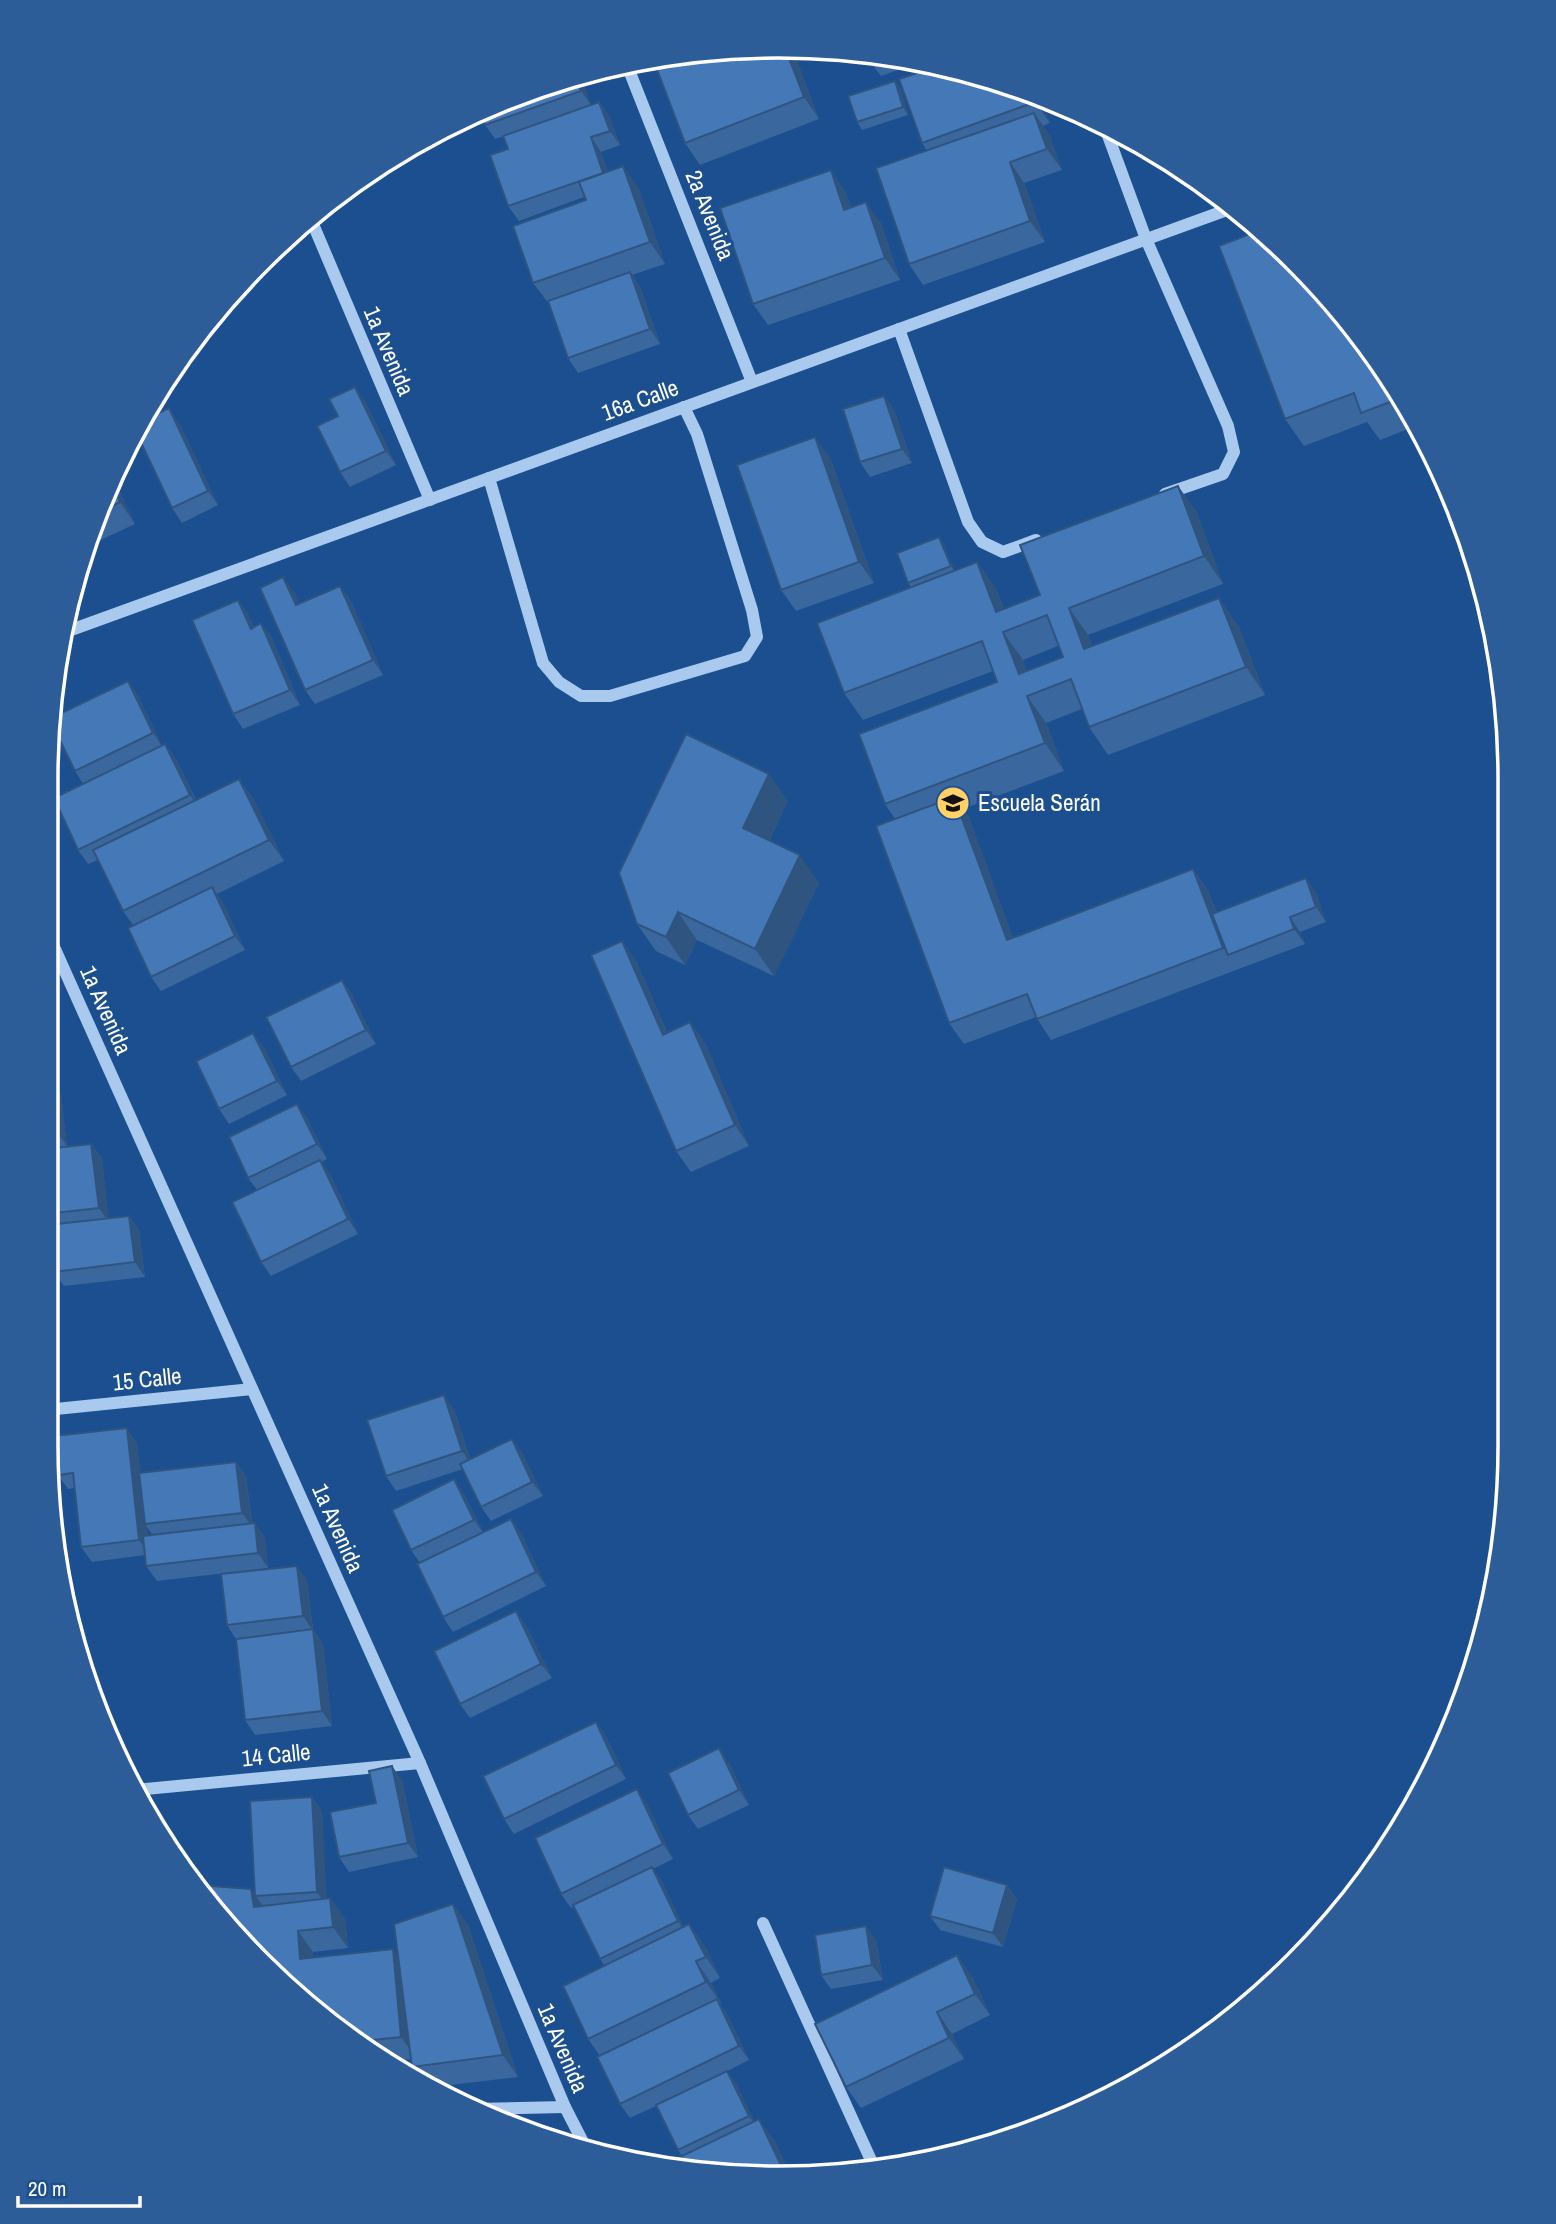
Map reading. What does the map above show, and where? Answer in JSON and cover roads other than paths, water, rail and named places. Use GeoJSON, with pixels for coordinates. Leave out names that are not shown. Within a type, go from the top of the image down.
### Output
{"type":"FeatureCollection","features":[{"type":"Feature","properties":{"kind":"street","name":"2a Avenida"},"geometry":{"type":"LineString","coordinates":[[630,73],[752,382]]}},
{"type":"Feature","properties":{"kind":"street"},"geometry":{"type":"LineString","coordinates":[[1109,138],[1146,239],[1228,426],[1234,452],[1223,474],[1158,497]]}},
{"type":"Feature","properties":{"kind":"street","name":"16a Calle"},"geometry":{"type":"LineString","coordinates":[[74,629],[1222,212]]}},
{"type":"Feature","properties":{"kind":"street","name":"1a Avenida"},"geometry":{"type":"LineString","coordinates":[[315,227],[430,500]]}},
{"type":"Feature","properties":{"kind":"street"},"geometry":{"type":"LineString","coordinates":[[899,329],[968,522],[982,542],[1003,552],[1042,538]]}},
{"type":"Feature","properties":{"kind":"street"},"geometry":{"type":"LineString","coordinates":[[489,478],[543,663],[559,682],[581,696],[610,696],[745,656],[757,637],[752,610],[697,434],[684,407]]}},
{"type":"Feature","properties":{"kind":"street","name":"1a Avenida"},"geometry":{"type":"LineString","coordinates":[[58,956],[420,1763],[565,2106],[581,2139]]}},
{"type":"Feature","properties":{"kind":"street","name":"15 Calle"},"geometry":{"type":"LineString","coordinates":[[58,1409],[252,1389]]}},
{"type":"Feature","properties":{"kind":"street","name":"14 Calle"},"geometry":{"type":"LineString","coordinates":[[145,1789],[420,1763]]}},
{"type":"Feature","properties":{"kind":"street"},"geometry":{"type":"LineString","coordinates":[[763,1923],[871,2160]]}},
{"type":"Feature","properties":{"kind":"street"},"geometry":{"type":"LineString","coordinates":[[496,2108],[565,2106]]}},
{"type":"Feature","properties":{"kind":"place","name":"Escuela Serán"},"geometry":{"type":"Point","coordinates":[953,803]}}]}
